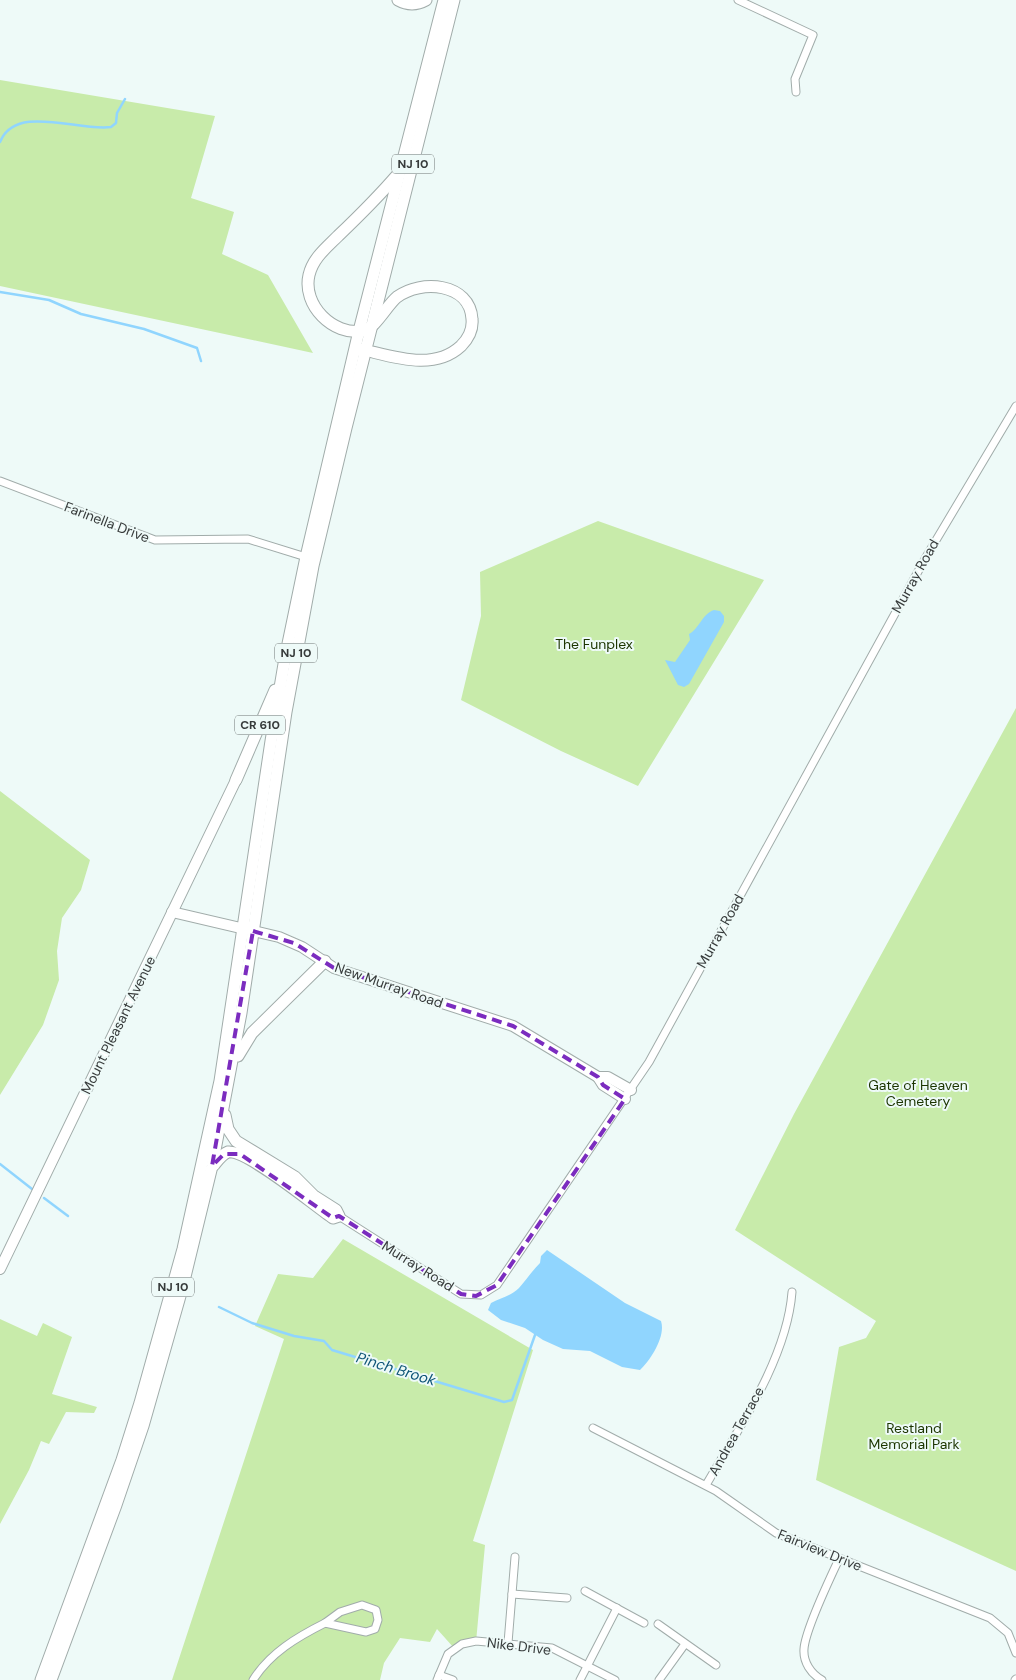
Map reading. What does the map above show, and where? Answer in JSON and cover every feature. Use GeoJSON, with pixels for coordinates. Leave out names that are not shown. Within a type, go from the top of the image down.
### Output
{"type":"FeatureCollection","features":[{"type":"Feature","properties":{"kind":"main road"},"geometry":{"type":"LineString","coordinates":[[398,0],[407,4],[418,4],[426,0]]}},
{"type":"Feature","properties":{"kind":"main road","name":"NJ 10"},"geometry":{"type":"LineString","coordinates":[[41,1680],[122,1460],[172,1292],[216,1100],[248,930],[297,648],[361,349],[359,332],[444,0]]}},
{"type":"Feature","properties":{"kind":"main road","name":"NJ 10"},"geometry":{"type":"LineString","coordinates":[[51,1680],[116,1505],[144,1421],[182,1289],[212,1166],[230,1079],[283,670],[306,557],[361,349],[372,327],[454,0]]}},
{"type":"Feature","properties":{"kind":"main road"},"geometry":{"type":"LineString","coordinates":[[361,349],[410,360],[438,359],[456,351],[471,331],[472,316],[466,301],[454,291],[446,288],[427,287],[412,290],[398,296],[372,327],[359,332],[336,326],[321,316],[311,301],[309,276],[319,254],[381,195],[400,171]]}},
{"type":"Feature","properties":{"kind":"main road","name":"CR 610"},"geometry":{"type":"LineString","coordinates":[[236,780],[283,670]]}},
{"type":"Feature","properties":{"kind":"main road"},"geometry":{"type":"LineString","coordinates":[[230,1079],[246,1041],[325,962]]}},
{"type":"Feature","properties":{"kind":"main road"},"geometry":{"type":"LineString","coordinates":[[212,1166],[224,1154],[234,1152],[240,1154],[289,1184],[311,1203],[333,1218],[339,1216],[336,1210],[314,1196],[295,1177],[236,1141],[228,1129],[224,1110]]}},
{"type":"Feature","properties":{"kind":"street"},"geometry":{"type":"LineString","coordinates":[[738,0],[813,35],[795,79],[796,92]]}},
{"type":"Feature","properties":{"kind":"street","name":"Murray Road"},"geometry":{"type":"LineString","coordinates":[[339,1216],[461,1294],[476,1296],[486,1294],[497,1285],[648,1062],[926,557],[1016,406]]}},
{"type":"Feature","properties":{"kind":"street","name":"Farinella Drive"},"geometry":{"type":"LineString","coordinates":[[0,481],[155,540],[248,539],[306,557]]}},
{"type":"Feature","properties":{"kind":"street","name":"Mount Pleasant Avenue"},"geometry":{"type":"LineString","coordinates":[[0,1269],[236,780]]}},
{"type":"Feature","properties":{"kind":"street","name":"New Murray Road"},"geometry":{"type":"LineString","coordinates":[[172,912],[285,939],[334,968],[513,1026],[598,1077],[608,1077],[628,1094]]}},
{"type":"Feature","properties":{"kind":"street","name":"Andrea Terrace"},"geometry":{"type":"LineString","coordinates":[[706,1485],[759,1394],[790,1316],[792,1292]]}},
{"type":"Feature","properties":{"kind":"street","name":"Fairview Drive"},"geometry":{"type":"LineString","coordinates":[[594,1428],[706,1485],[776,1533],[990,1618],[1008,1633],[1016,1653]]}},
{"type":"Feature","properties":{"kind":"street"},"geometry":{"type":"LineString","coordinates":[[508,1643],[516,1557]]}},
{"type":"Feature","properties":{"kind":"street"},"geometry":{"type":"LineString","coordinates":[[822,1680],[815,1676],[809,1668],[804,1649],[839,1559]]}},
{"type":"Feature","properties":{"kind":"street"},"geometry":{"type":"LineString","coordinates":[[585,1591],[644,1623]]}},
{"type":"Feature","properties":{"kind":"street"},"geometry":{"type":"LineString","coordinates":[[512,1594],[567,1598]]}},
{"type":"Feature","properties":{"kind":"street"},"geometry":{"type":"LineString","coordinates":[[252,1680],[266,1662],[280,1649],[340,1612],[362,1605],[372,1607],[378,1614],[375,1629],[366,1632],[325,1622]]}},
{"type":"Feature","properties":{"kind":"street"},"geometry":{"type":"LineString","coordinates":[[580,1680],[617,1608]]}},
{"type":"Feature","properties":{"kind":"street"},"geometry":{"type":"LineString","coordinates":[[658,1624],[716,1665]]}},
{"type":"Feature","properties":{"kind":"street","name":"Nike Drive"},"geometry":{"type":"LineString","coordinates":[[438,1678],[448,1654],[462,1644],[476,1641],[552,1648],[615,1680]]}},
{"type":"Feature","properties":{"kind":"street"},"geometry":{"type":"LineString","coordinates":[[659,1680],[685,1644]]}},
{"type":"Feature","properties":{"kind":"street"},"geometry":{"type":"LineString","coordinates":[[438,1678],[453,1680]]}},
{"type":"Feature","properties":{"kind":"highlighted area"},"geometry":{"type":"Polygon","coordinates":[[[253,931],[294,943],[334,968],[513,1026],[598,1077],[603,1085],[625,1099],[497,1285],[476,1296],[461,1294],[339,1216],[333,1218],[240,1154],[224,1154],[212,1166],[253,931]]]}},
{"type":"Feature","properties":{"kind":"green space"},"geometry":{"type":"Polygon","coordinates":[[[0,80],[215,116],[191,198],[234,212],[222,254],[268,275],[313,353],[0,286],[0,80]]]}},
{"type":"Feature","properties":{"kind":"green space","name":"The Funplex"},"geometry":{"type":"Polygon","coordinates":[[[598,521],[764,580],[638,786],[561,751],[461,700],[481,616],[480,572],[598,521]]]}},
{"type":"Feature","properties":{"kind":"green space"},"geometry":{"type":"Polygon","coordinates":[[[1016,708],[1016,1571],[816,1480],[839,1347],[866,1338],[876,1321],[735,1230],[794,1114],[1016,708]]]}},
{"type":"Feature","properties":{"kind":"green space"},"geometry":{"type":"Polygon","coordinates":[[[0,791],[90,860],[81,890],[62,918],[57,951],[59,980],[43,1025],[0,1095],[0,791]]]}},
{"type":"Feature","properties":{"kind":"green space"},"geometry":{"type":"Polygon","coordinates":[[[343,1239],[533,1350],[473,1541],[485,1545],[476,1642],[454,1648],[437,1629],[430,1642],[400,1638],[384,1663],[380,1680],[172,1680],[284,1339],[255,1326],[278,1274],[313,1278],[343,1239]]]}},
{"type":"Feature","properties":{"kind":"green space"},"geometry":{"type":"Polygon","coordinates":[[[0,1319],[37,1336],[43,1323],[72,1337],[52,1394],[97,1407],[94,1413],[66,1412],[49,1444],[41,1441],[29,1470],[0,1524],[0,1319]]]}},
{"type":"Feature","properties":{"kind":"water"},"geometry":{"type":"Polygon","coordinates":[[[714,610],[720,611],[724,616],[724,622],[689,684],[684,687],[678,685],[665,660],[675,662],[690,640],[689,634],[706,615],[714,610]]]}},
{"type":"Feature","properties":{"kind":"water"},"geometry":{"type":"Polygon","coordinates":[[[547,1250],[625,1303],[661,1321],[661,1334],[656,1347],[649,1360],[640,1370],[622,1367],[590,1351],[563,1349],[543,1340],[525,1328],[501,1320],[488,1310],[491,1303],[519,1288],[540,1263],[541,1256],[547,1250]]]}},
{"type":"Feature","properties":{"kind":"waterway"},"geometry":{"type":"LineString","coordinates":[[0,142],[8,130],[20,124],[34,121],[111,127],[116,123],[117,113],[125,99]]}},
{"type":"Feature","properties":{"kind":"waterway"},"geometry":{"type":"LineString","coordinates":[[0,292],[49,300],[81,314],[144,329],[197,348],[201,361]]}},
{"type":"Feature","properties":{"kind":"waterway","name":"Pinch Brook"},"geometry":{"type":"LineString","coordinates":[[0,1164],[32,1189]]}},
{"type":"Feature","properties":{"kind":"waterway","name":"Pinch Brook"},"geometry":{"type":"LineString","coordinates":[[44,1198],[68,1216]]}},
{"type":"Feature","properties":{"kind":"waterway","name":"Pinch Brook"},"geometry":{"type":"LineString","coordinates":[[219,1307],[252,1323],[294,1336],[324,1341],[332,1350],[504,1402],[512,1400],[535,1335]]}},
{"type":"Feature","properties":{"kind":"park label","name":"Gate of Heaven Cemetery"},"geometry":{"type":"Point","coordinates":[918,1094]}},
{"type":"Feature","properties":{"kind":"park label","name":"Restland Memorial Park"},"geometry":{"type":"Point","coordinates":[914,1436]}}]}
